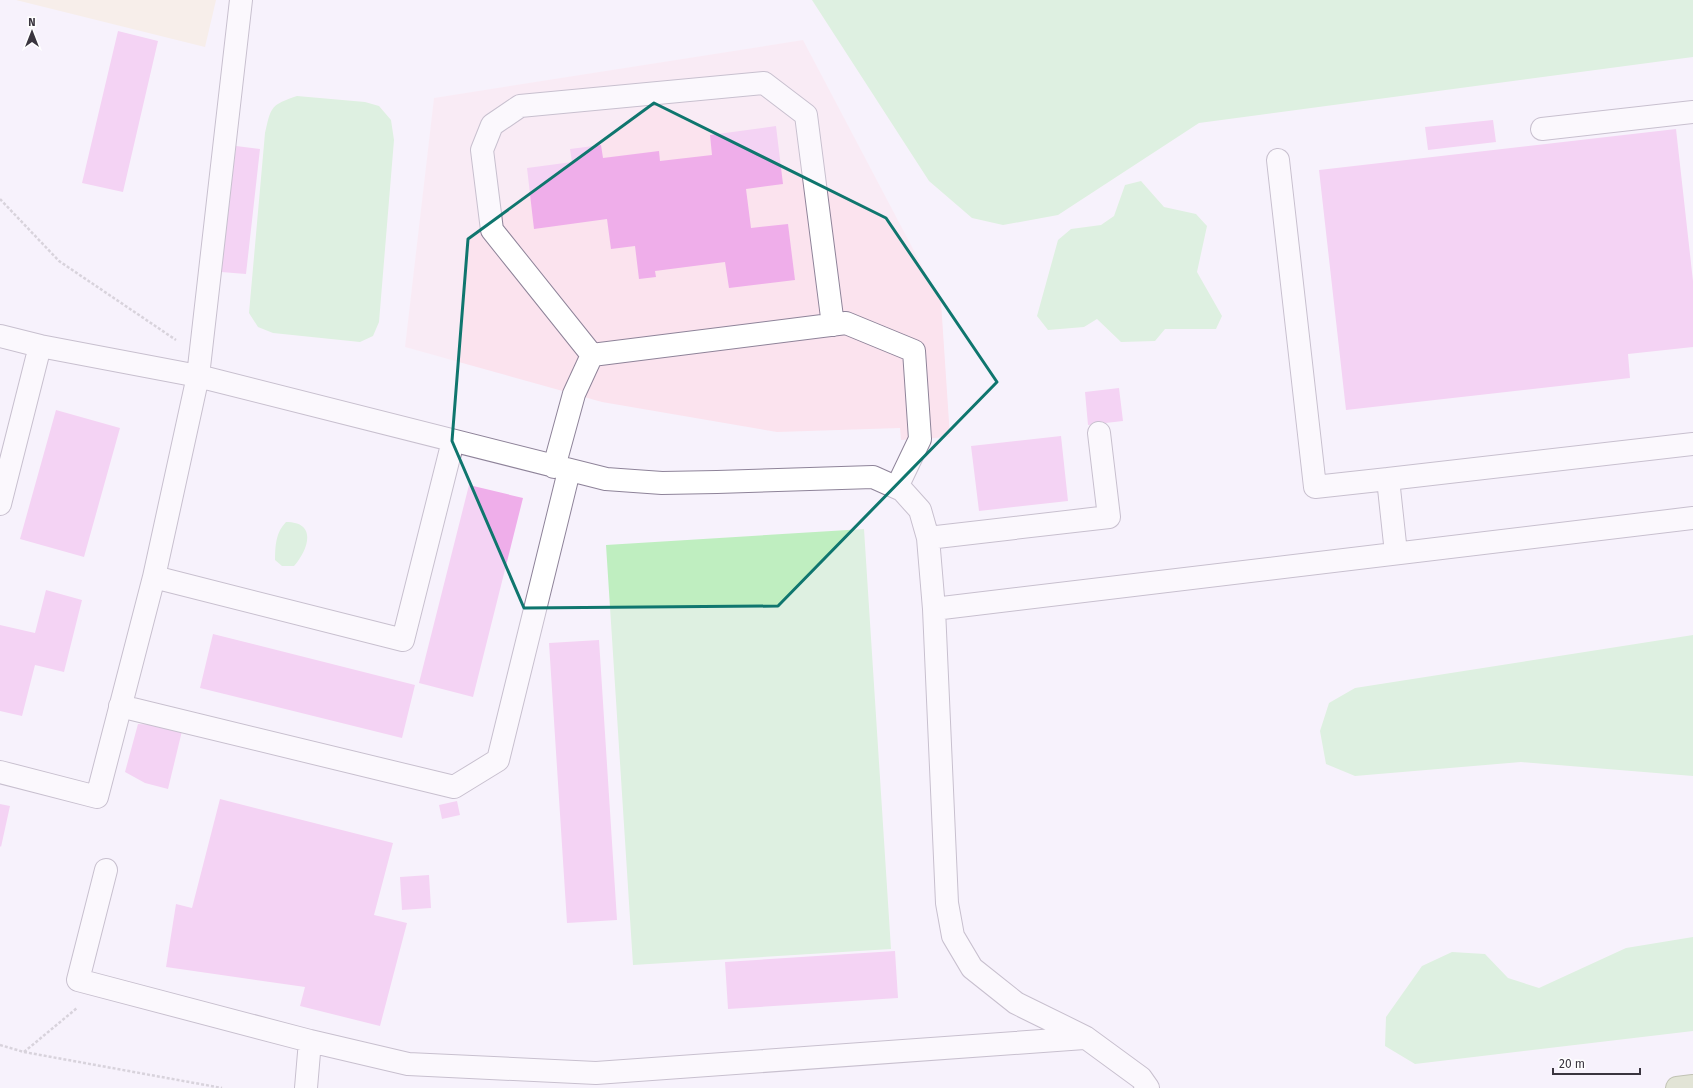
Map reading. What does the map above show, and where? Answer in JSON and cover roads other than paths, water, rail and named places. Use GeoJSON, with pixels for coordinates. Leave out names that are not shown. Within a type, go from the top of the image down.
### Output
{"type":"FeatureCollection","features":[{"type":"Feature","properties":{"kind":"main road"},"geometry":{"type":"LineString","coordinates":[[1677,1088],[1693,1086]]}},
{"type":"Feature","properties":{"kind":"street"},"geometry":{"type":"LineString","coordinates":[[0,772],[97,797],[154,577],[198,376],[241,0]]}},
{"type":"Feature","properties":{"kind":"street"},"geometry":{"type":"LineString","coordinates":[[592,355],[492,230],[482,150],[492,125],[520,106],[764,83],[806,115],[833,325]]}},
{"type":"Feature","properties":{"kind":"street"},"geometry":{"type":"LineString","coordinates":[[1542,129],[1693,112]]}},
{"type":"Feature","properties":{"kind":"street"},"geometry":{"type":"LineString","coordinates":[[1278,160],[1315,487],[1693,444]]}},
{"type":"Feature","properties":{"kind":"street"},"geometry":{"type":"LineString","coordinates":[[592,355],[846,323],[914,351],[920,439],[897,487]]}},
{"type":"Feature","properties":{"kind":"street"},"geometry":{"type":"LineString","coordinates":[[0,336],[40,346],[198,376],[606,479],[662,483],[873,476],[902,490],[920,510],[928,538],[934,609],[947,903],[953,936],[972,968],[1010,999],[1085,1038],[1141,1078],[1148,1088]]}},
{"type":"Feature","properties":{"kind":"street"},"geometry":{"type":"LineString","coordinates":[[0,504],[40,346]]}},
{"type":"Feature","properties":{"kind":"street"},"geometry":{"type":"LineString","coordinates":[[120,706],[454,787],[498,760],[562,469],[574,394],[592,355]]}},
{"type":"Feature","properties":{"kind":"street"},"geometry":{"type":"LineString","coordinates":[[928,538],[1109,517],[1099,433]]}},
{"type":"Feature","properties":{"kind":"street"},"geometry":{"type":"LineString","coordinates":[[154,577],[403,640],[453,441]]}},
{"type":"Feature","properties":{"kind":"street"},"geometry":{"type":"LineString","coordinates":[[1388,479],[1396,553]]}},
{"type":"Feature","properties":{"kind":"street"},"geometry":{"type":"LineString","coordinates":[[934,609],[1693,518]]}},
{"type":"Feature","properties":{"kind":"street"},"geometry":{"type":"LineString","coordinates":[[106,870],[78,980],[310,1041],[408,1064],[596,1072],[1085,1038]]}},
{"type":"Feature","properties":{"kind":"street"},"geometry":{"type":"LineString","coordinates":[[306,1088],[310,1041]]}}]}
